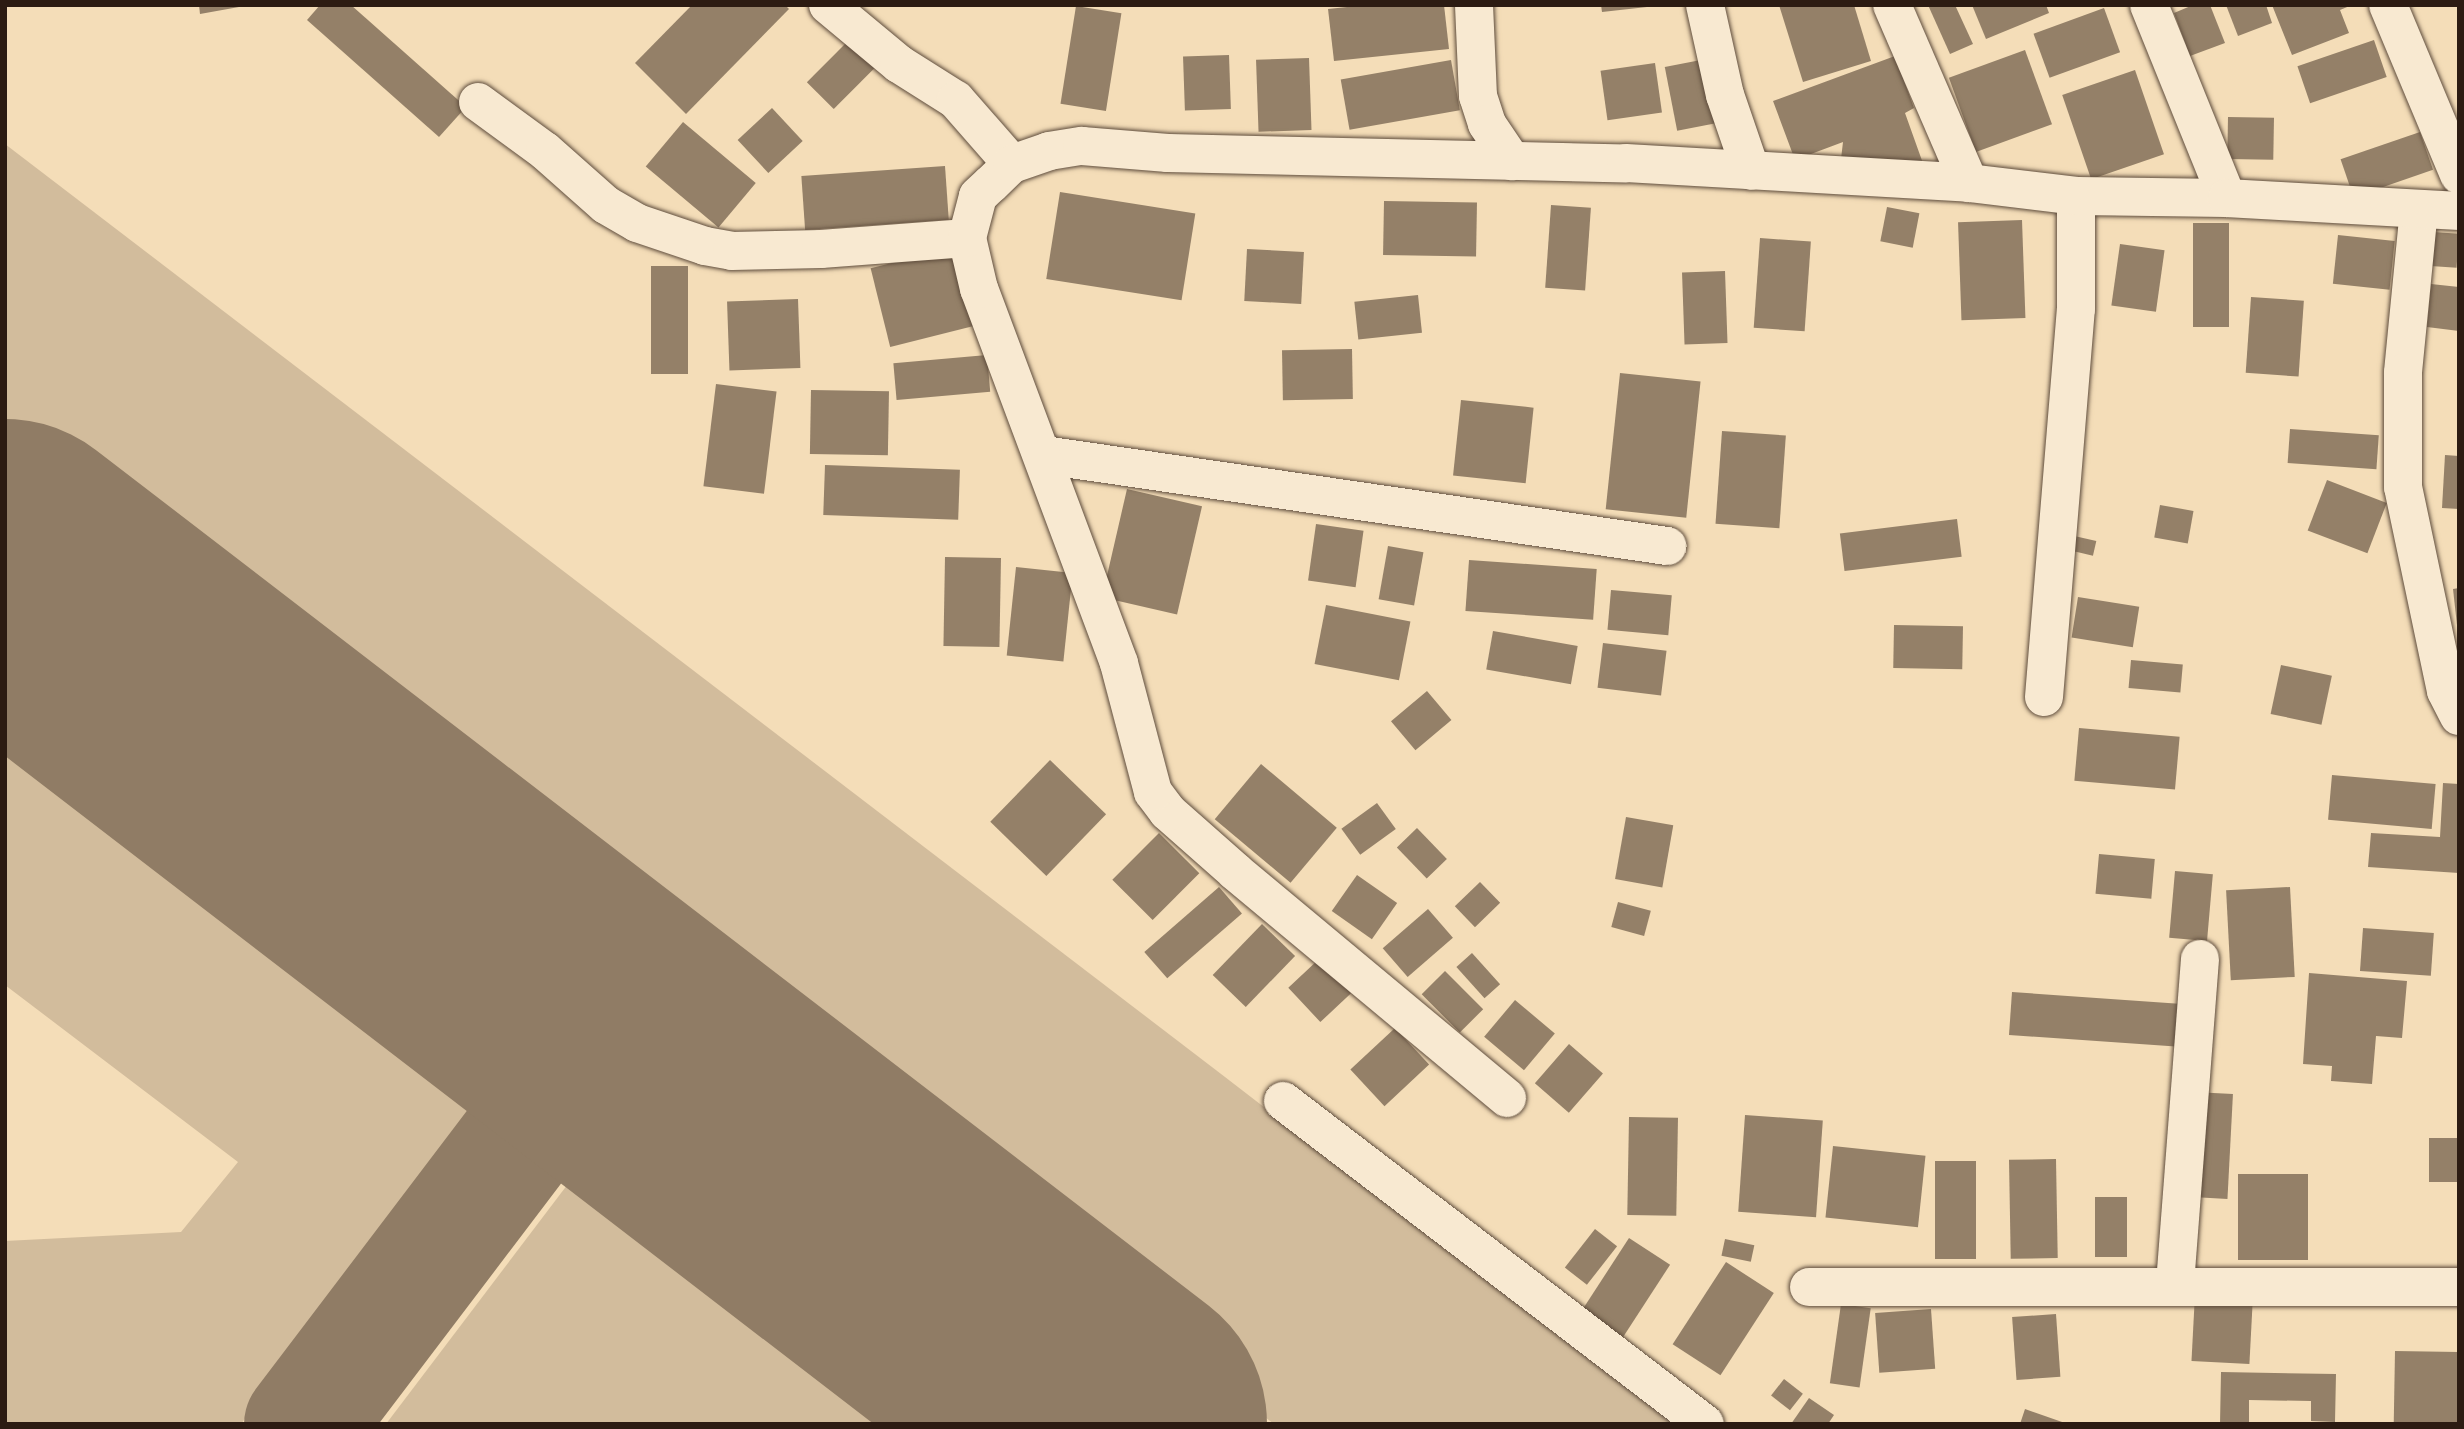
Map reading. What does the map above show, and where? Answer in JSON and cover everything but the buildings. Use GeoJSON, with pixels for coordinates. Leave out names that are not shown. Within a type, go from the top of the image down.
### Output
{"type":"FeatureCollection","features":[{"type":"Feature","properties":{"kind":"street"},"geometry":{"type":"LineString","coordinates":[[828,5],[899,64],[956,100],[1012,164]]}},
{"type":"Feature","properties":{"kind":"street"},"geometry":{"type":"LineString","coordinates":[[1474,5],[1478,96],[1487,124],[1512,161]]}},
{"type":"Feature","properties":{"kind":"street"},"geometry":{"type":"LineString","coordinates":[[1705,5],[1725,95],[1751,171]]}},
{"type":"Feature","properties":{"kind":"street"},"geometry":{"type":"LineString","coordinates":[[1892,5],[1969,183]]}},
{"type":"Feature","properties":{"kind":"street"},"geometry":{"type":"LineString","coordinates":[[2149,5],[2227,198]]}},
{"type":"Feature","properties":{"kind":"street"},"geometry":{"type":"LineString","coordinates":[[2388,5],[2459,175]]}},
{"type":"Feature","properties":{"kind":"street"},"geometry":{"type":"LineString","coordinates":[[478,102],[545,151],[606,205],[637,223],[705,246],[732,251],[821,249],[968,238]]}},
{"type":"Feature","properties":{"kind":"street"},"geometry":{"type":"LineString","coordinates":[[1507,1098],[1228,864],[1168,812],[1153,792],[1119,663],[1044,455],[979,289],[968,238],[978,197],[1012,164],[1049,151],[1082,146],[1168,153],[1512,161],[1751,171],[1969,183],[2076,196],[2227,198],[2459,211]]}},
{"type":"Feature","properties":{"kind":"street"},"geometry":{"type":"LineString","coordinates":[[2044,697],[2055,523],[2076,309],[2076,196]]}},
{"type":"Feature","properties":{"kind":"street"},"geometry":{"type":"LineString","coordinates":[[2419,209],[2403,373],[2403,487],[2446,691],[2459,716]]}},
{"type":"Feature","properties":{"kind":"street"},"geometry":{"type":"LineString","coordinates":[[1044,455],[1667,546]]}},
{"type":"Feature","properties":{"kind":"street"},"geometry":{"type":"LineString","coordinates":[[2175,1284],[2200,959]]}},
{"type":"Feature","properties":{"kind":"street"},"geometry":{"type":"LineString","coordinates":[[1283,1101],[1706,1424]]}},
{"type":"Feature","properties":{"kind":"street"},"geometry":{"type":"LineString","coordinates":[[1809,1287],[2175,1284],[2459,1287]]}},
{"type":"Feature","properties":{"kind":"shaded area"},"geometry":{"type":"Polygon","coordinates":[[[5,144],[1676,1424],[1274,1424],[5,439],[5,144]]]}},
{"type":"Feature","properties":{"kind":"shaded area"},"geometry":{"type":"Polygon","coordinates":[[[5,686],[508,1069],[241,1424],[5,1424],[5,1241],[181,1232],[238,1162],[5,985],[5,686]]]}},
{"type":"Feature","properties":{"kind":"shaded area"},"geometry":{"type":"Polygon","coordinates":[[[599,1143],[961,1424],[386,1424],[599,1143]]]}},
{"type":"Feature","properties":{"kind":"taxiway"},"geometry":{"type":"LineString","coordinates":[[303,1424],[604,1028]]}},
{"type":"Feature","properties":{"kind":"runway"},"geometry":{"type":"LineString","coordinates":[[5,568],[1118,1424]]}}]}
